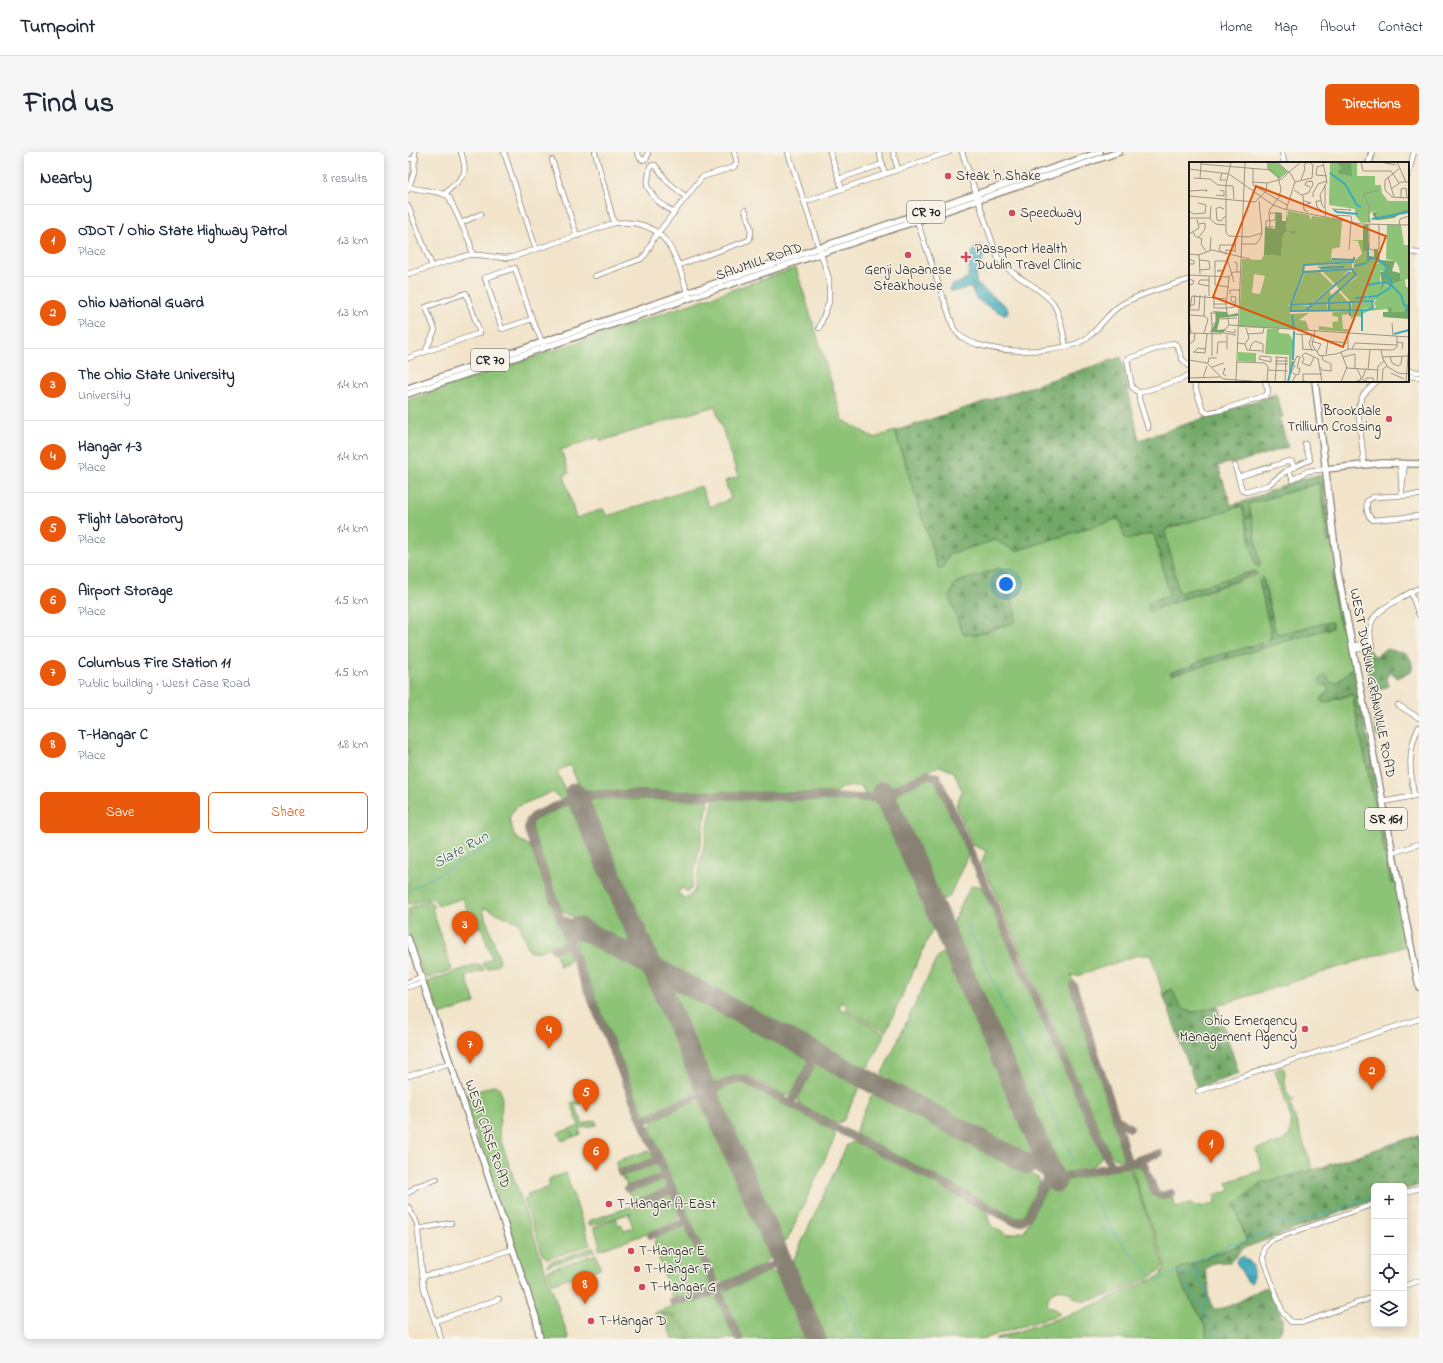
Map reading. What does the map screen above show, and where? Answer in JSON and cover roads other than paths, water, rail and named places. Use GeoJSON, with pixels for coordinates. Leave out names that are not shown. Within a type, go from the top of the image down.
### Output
{"type":"FeatureCollection","features":[{"type":"Feature","properties":{"kind":"main road","name":"SAWMILL ROAD"},"geometry":{"type":"LineString","coordinates":[[819,251],[917,221],[977,197],[1100,152]]}},
{"type":"Feature","properties":{"kind":"main road","name":"SAWMILL ROAD"},"geometry":{"type":"LineString","coordinates":[[408,388],[543,345],[977,197],[1118,152]]}},
{"type":"Feature","properties":{"kind":"main road"},"geometry":{"type":"LineString","coordinates":[[1369,162],[1372,152]]}},
{"type":"Feature","properties":{"kind":"main road","name":"SAWMILL ROAD"},"geometry":{"type":"LineString","coordinates":[[408,394],[543,345]]}},
{"type":"Feature","properties":{"kind":"main road","name":"WEST DUBLIN GRANVILLE ROAD"},"geometry":{"type":"LineString","coordinates":[[1315,382],[1338,573],[1419,988]]}},
{"type":"Feature","properties":{"kind":"main road"},"geometry":{"type":"LineString","coordinates":[[1326,469],[1364,464],[1419,464]]}},
{"type":"Feature","properties":{"kind":"main road","name":"WEST CASE ROAD"},"geometry":{"type":"LineString","coordinates":[[408,938],[539,1326],[540,1339]]}},
{"type":"Feature","properties":{"kind":"street"},"geometry":{"type":"LineString","coordinates":[[415,152],[416,159],[414,172],[408,189],[445,194],[450,198],[472,254]]}},
{"type":"Feature","properties":{"kind":"street"},"geometry":{"type":"LineString","coordinates":[[445,194],[461,180],[464,174],[465,167],[460,152]]}},
{"type":"Feature","properties":{"kind":"street"},"geometry":{"type":"LineString","coordinates":[[504,152],[536,249]]}},
{"type":"Feature","properties":{"kind":"street"},"geometry":{"type":"LineString","coordinates":[[595,152],[614,223]]}},
{"type":"Feature","properties":{"kind":"street"},"geometry":{"type":"LineString","coordinates":[[637,152],[643,160],[647,158],[648,152]]}},
{"type":"Feature","properties":{"kind":"street"},"geometry":{"type":"LineString","coordinates":[[595,276],[640,260],[646,254],[658,233],[703,176],[731,170],[736,164],[734,152]]}},
{"type":"Feature","properties":{"kind":"street"},"geometry":{"type":"LineString","coordinates":[[788,152],[828,276],[830,292],[828,307],[819,328]]}},
{"type":"Feature","properties":{"kind":"street"},"geometry":{"type":"LineString","coordinates":[[830,152],[842,189]]}},
{"type":"Feature","properties":{"kind":"street"},"geometry":{"type":"LineString","coordinates":[[879,152],[887,174]]}},
{"type":"Feature","properties":{"kind":"street"},"geometry":{"type":"LineString","coordinates":[[893,152],[898,170]]}},
{"type":"Feature","properties":{"kind":"street"},"geometry":{"type":"LineString","coordinates":[[804,202],[949,152]]}},
{"type":"Feature","properties":{"kind":"street"},"geometry":{"type":"LineString","coordinates":[[962,152],[998,257],[1007,268],[1046,296],[1053,303],[1058,314],[1066,347]]}},
{"type":"Feature","properties":{"kind":"street"},"geometry":{"type":"LineString","coordinates":[[1282,152],[1284,162]]}},
{"type":"Feature","properties":{"kind":"street"},"geometry":{"type":"LineString","coordinates":[[1409,171],[1414,152]]}},
{"type":"Feature","properties":{"kind":"street"},"geometry":{"type":"LineString","coordinates":[[408,159],[416,159]]}},
{"type":"Feature","properties":{"kind":"street"},"geometry":{"type":"LineString","coordinates":[[552,160],[577,236]]}},
{"type":"Feature","properties":{"kind":"street"},"geometry":{"type":"LineString","coordinates":[[838,179],[883,164]]}},
{"type":"Feature","properties":{"kind":"street"},"geometry":{"type":"LineString","coordinates":[[674,213],[656,200],[647,186],[646,182],[651,165],[657,166],[668,182],[686,197]]}},
{"type":"Feature","properties":{"kind":"street"},"geometry":{"type":"LineString","coordinates":[[408,206],[432,266]]}},
{"type":"Feature","properties":{"kind":"street"},"geometry":{"type":"LineString","coordinates":[[679,265],[749,240],[751,229],[745,210]]}},
{"type":"Feature","properties":{"kind":"street"},"geometry":{"type":"LineString","coordinates":[[461,223],[481,214]]}},
{"type":"Feature","properties":{"kind":"street"},"geometry":{"type":"LineString","coordinates":[[917,221],[954,329],[959,334],[976,344],[996,350],[1066,347],[1088,337],[1112,310],[1125,302],[1189,279]]}},
{"type":"Feature","properties":{"kind":"street"},"geometry":{"type":"LineString","coordinates":[[408,274],[472,254],[506,258],[614,223],[638,223],[651,228],[658,233],[673,249],[689,296]]}},
{"type":"Feature","properties":{"kind":"street"},"geometry":{"type":"LineString","coordinates":[[1409,252],[1419,253]]}},
{"type":"Feature","properties":{"kind":"street"},"geometry":{"type":"LineString","coordinates":[[532,319],[502,329],[485,278],[515,268],[532,319],[543,345]]}},
{"type":"Feature","properties":{"kind":"street"},"geometry":{"type":"LineString","coordinates":[[408,358],[480,333],[466,293],[426,307],[435,330],[425,352]]}},
{"type":"Feature","properties":{"kind":"street"},"geometry":{"type":"LineString","coordinates":[[1148,428],[1139,399],[1139,393],[1132,387],[1127,364],[1129,358],[1173,343],[1177,345],[1182,359],[1189,366]]}},
{"type":"Feature","properties":{"kind":"street"},"geometry":{"type":"LineString","coordinates":[[1409,371],[1419,372]]}},
{"type":"Feature","properties":{"kind":"street"},"geometry":{"type":"LineString","coordinates":[[1139,393],[1189,375]]}},
{"type":"Feature","properties":{"kind":"street"},"geometry":{"type":"LineString","coordinates":[[1409,376],[1419,377]]}},
{"type":"Feature","properties":{"kind":"street"},"geometry":{"type":"LineString","coordinates":[[1193,382],[1204,412],[1209,413],[1267,395],[1268,390],[1265,382]]}},
{"type":"Feature","properties":{"kind":"street"},"geometry":{"type":"LineString","coordinates":[[1364,464],[1358,408],[1363,395],[1376,382]]}},
{"type":"Feature","properties":{"kind":"street"},"geometry":{"type":"LineString","coordinates":[[1234,466],[1242,490],[1246,492],[1268,485],[1288,470],[1310,460],[1305,444]]}},
{"type":"Feature","properties":{"kind":"street"},"geometry":{"type":"LineString","coordinates":[[1238,477],[1288,461],[1292,462],[1294,467]]}},
{"type":"Feature","properties":{"kind":"street"},"geometry":{"type":"LineString","coordinates":[[1402,494],[1403,463]]}},
{"type":"Feature","properties":{"kind":"street"},"geometry":{"type":"LineString","coordinates":[[1288,470],[1292,480],[1308,471],[1326,469]]}},
{"type":"Feature","properties":{"kind":"street"},"geometry":{"type":"LineString","coordinates":[[1419,495],[1402,494],[1373,497],[1367,501],[1368,514],[1373,520],[1419,516]]}},
{"type":"Feature","properties":{"kind":"street"},"geometry":{"type":"LineString","coordinates":[[1353,648],[1372,644],[1370,627],[1375,615],[1419,588]]}},
{"type":"Feature","properties":{"kind":"street"},"geometry":{"type":"LineString","coordinates":[[1411,592],[1419,615]]}},
{"type":"Feature","properties":{"kind":"street"},"geometry":{"type":"LineString","coordinates":[[1398,705],[1419,718]]}},
{"type":"Feature","properties":{"kind":"street"},"geometry":{"type":"LineString","coordinates":[[1382,802],[1416,795],[1410,772],[1410,756],[1419,727]]}},
{"type":"Feature","properties":{"kind":"street"},"geometry":{"type":"LineString","coordinates":[[1392,853],[1419,844]]}},
{"type":"Feature","properties":{"kind":"street"},"geometry":{"type":"LineString","coordinates":[[408,982],[422,980]]}},
{"type":"Feature","properties":{"kind":"street"},"geometry":{"type":"LineString","coordinates":[[408,987],[422,980]]}},
{"type":"Feature","properties":{"kind":"street"},"geometry":{"type":"LineString","coordinates":[[1198,1091],[1419,1019]]}},
{"type":"Feature","properties":{"kind":"street"},"geometry":{"type":"LineString","coordinates":[[408,1076],[450,1063]]}},
{"type":"Feature","properties":{"kind":"street"},"geometry":{"type":"LineString","coordinates":[[408,1193],[417,1186],[437,1179]]}},
{"type":"Feature","properties":{"kind":"street"},"geometry":{"type":"LineString","coordinates":[[1407,1192],[1419,1188]]}},
{"type":"Feature","properties":{"kind":"street"},"geometry":{"type":"LineString","coordinates":[[1371,1205],[1268,1242],[1264,1248],[1262,1256],[1284,1316],[1290,1321],[1296,1323],[1371,1298]]}},
{"type":"Feature","properties":{"kind":"street"},"geometry":{"type":"LineString","coordinates":[[408,1207],[417,1224],[426,1294],[441,1339]]}},
{"type":"Feature","properties":{"kind":"street"},"geometry":{"type":"LineString","coordinates":[[418,1229],[451,1223]]}},
{"type":"Feature","properties":{"kind":"street"},"geometry":{"type":"LineString","coordinates":[[423,1276],[442,1272],[513,1249]]}},
{"type":"Feature","properties":{"kind":"street"},"geometry":{"type":"LineString","coordinates":[[1407,1285],[1419,1281]]}},
{"type":"Feature","properties":{"kind":"street"},"geometry":{"type":"LineString","coordinates":[[434,1321],[499,1299]]}},
{"type":"Feature","properties":{"kind":"water"},"geometry":{"type":"Polygon","coordinates":[[[977,245],[982,245],[986,250],[976,277],[976,283],[1006,306],[1008,311],[1007,314],[1002,314],[976,299],[971,288],[954,291],[949,290],[951,286],[967,279],[972,252],[977,245]]]}},
{"type":"Feature","properties":{"kind":"water"},"geometry":{"type":"Polygon","coordinates":[[[1244,1256],[1253,1265],[1253,1280],[1251,1283],[1247,1281],[1236,1262],[1237,1259],[1244,1256]]]}},
{"type":"Feature","properties":{"kind":"waterway","name":"Slate Run"},"geometry":{"type":"LineString","coordinates":[[408,891],[502,839]]}},
{"type":"Feature","properties":{"kind":"waterway"},"geometry":{"type":"LineString","coordinates":[[967,924],[1049,1105]]}},
{"type":"Feature","properties":{"kind":"waterway"},"geometry":{"type":"LineString","coordinates":[[1051,1109],[1073,1161]]}},
{"type":"Feature","properties":{"kind":"waterway"},"geometry":{"type":"LineString","coordinates":[[1083,1182],[1118,1238],[1151,1276]]}},
{"type":"Feature","properties":{"kind":"waterway"},"geometry":{"type":"LineString","coordinates":[[1204,1309],[1207,1298],[1205,1291],[1207,1288],[1195,1278],[1202,1273],[1194,1273],[1193,1271],[1199,1259],[1224,1249],[1229,1243],[1238,1244],[1268,1232],[1274,1225],[1282,1222],[1294,1224],[1316,1217],[1322,1213],[1331,1214],[1351,1204],[1371,1198]]}},
{"type":"Feature","properties":{"kind":"waterway"},"geometry":{"type":"LineString","coordinates":[[1102,1228],[1117,1237]]}},
{"type":"Feature","properties":{"kind":"waterway"},"geometry":{"type":"LineString","coordinates":[[1156,1281],[1177,1271],[1184,1272],[1186,1274],[1185,1282],[1208,1316],[1214,1331],[1215,1339]]}},
{"type":"Feature","properties":{"kind":"waterway"},"geometry":{"type":"LineString","coordinates":[[834,1289],[842,1295],[861,1339]]}},
{"type":"Feature","properties":{"kind":"place","name":"Steak 'n Shake"},"geometry":{"type":"Point","coordinates":[948,176]}},
{"type":"Feature","properties":{"kind":"place","name":"Speedway"},"geometry":{"type":"Point","coordinates":[1012,213]}},
{"type":"Feature","properties":{"kind":"place","name":"Genji Japanese Steakhouse"},"geometry":{"type":"Point","coordinates":[908,255]}},
{"type":"Feature","properties":{"kind":"place","name":"Passport Health Dublin Travel Clinic"},"geometry":{"type":"Point","coordinates":[966,257]}},
{"type":"Feature","properties":{"kind":"place","name":"Brookdale Trillium Crossing"},"geometry":{"type":"Point","coordinates":[1389,419]}},
{"type":"Feature","properties":{"kind":"place","name":"The Ohio State University"},"geometry":{"type":"Point","coordinates":[465,944]}},
{"type":"Feature","properties":{"kind":"place","name":"Ohio Emergency Management Agency"},"geometry":{"type":"Point","coordinates":[1305,1029]}},
{"type":"Feature","properties":{"kind":"place","name":"Hangar 1-3"},"geometry":{"type":"Point","coordinates":[549,1049]}},
{"type":"Feature","properties":{"kind":"place","name":"Columbus Fire Station 11"},"geometry":{"type":"Point","coordinates":[470,1064]}},
{"type":"Feature","properties":{"kind":"place","name":"Ohio National Guard"},"geometry":{"type":"Point","coordinates":[1372,1090]}},
{"type":"Feature","properties":{"kind":"place","name":"Flight Laboratory"},"geometry":{"type":"Point","coordinates":[586,1112]}},
{"type":"Feature","properties":{"kind":"place","name":"ODOT / Ohio State Highway Patrol"},"geometry":{"type":"Point","coordinates":[1211,1163]}},
{"type":"Feature","properties":{"kind":"place","name":"Airport Storage"},"geometry":{"type":"Point","coordinates":[596,1171]}},
{"type":"Feature","properties":{"kind":"place","name":"T-Hangar A-East"},"geometry":{"type":"Point","coordinates":[609,1204]}},
{"type":"Feature","properties":{"kind":"place","name":"T-Hangar E"},"geometry":{"type":"Point","coordinates":[631,1251]}},
{"type":"Feature","properties":{"kind":"place","name":"T-Hangar F"},"geometry":{"type":"Point","coordinates":[637,1269]}},
{"type":"Feature","properties":{"kind":"place","name":"T-Hangar G"},"geometry":{"type":"Point","coordinates":[642,1287]}},
{"type":"Feature","properties":{"kind":"place","name":"T-Hangar C"},"geometry":{"type":"Point","coordinates":[585,1304]}},
{"type":"Feature","properties":{"kind":"place","name":"T-Hangar D"},"geometry":{"type":"Point","coordinates":[591,1321]}}]}
